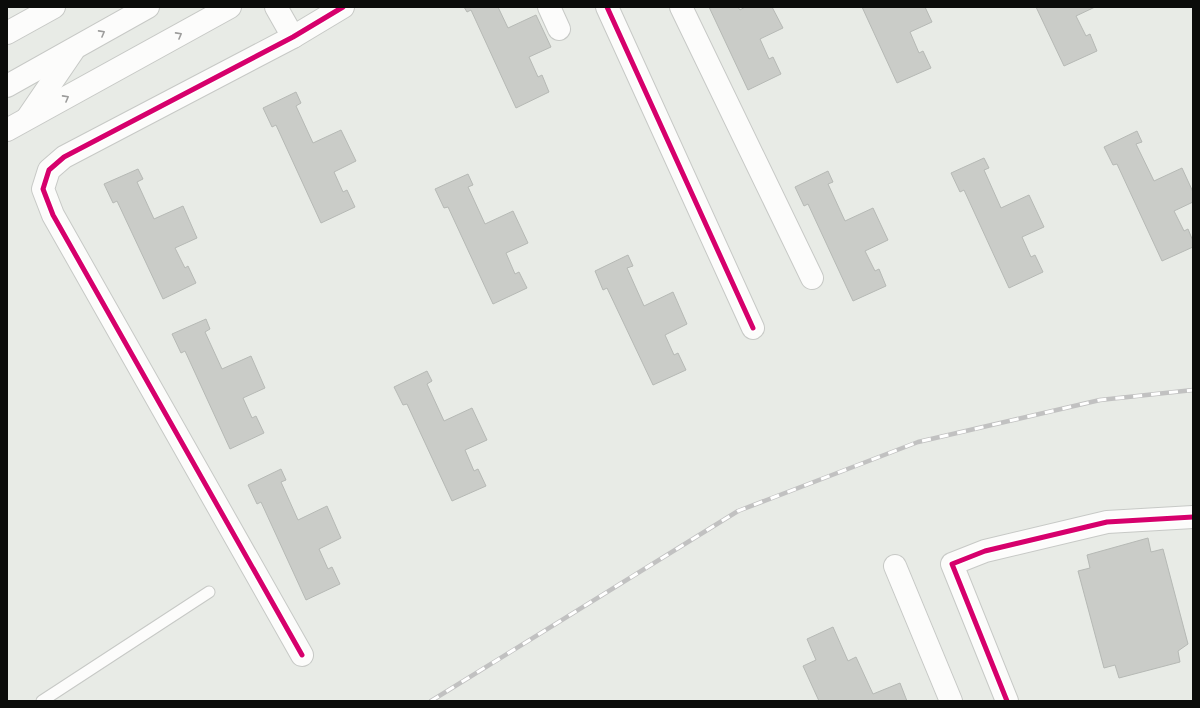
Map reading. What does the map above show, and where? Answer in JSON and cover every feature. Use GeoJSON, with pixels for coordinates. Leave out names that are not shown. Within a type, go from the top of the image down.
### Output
{"type":"FeatureCollection","features":[{"type":"Feature","properties":{"kind":"street"},"geometry":{"type":"LineString","coordinates":[[7,33],[35,14],[54,7]]}},
{"type":"Feature","properties":{"kind":"street"},"geometry":{"type":"LineString","coordinates":[[7,86],[148,7]]}},
{"type":"Feature","properties":{"kind":"street"},"geometry":{"type":"LineString","coordinates":[[7,130],[230,7]]}},
{"type":"Feature","properties":{"kind":"street"},"geometry":{"type":"LineString","coordinates":[[276,7],[293,37]]}},
{"type":"Feature","properties":{"kind":"street"},"geometry":{"type":"LineString","coordinates":[[302,655],[52,215],[44,189],[49,170],[64,157],[293,37],[343,7]]}},
{"type":"Feature","properties":{"kind":"street"},"geometry":{"type":"LineString","coordinates":[[549,7],[559,29]]}},
{"type":"Feature","properties":{"kind":"street"},"geometry":{"type":"LineString","coordinates":[[607,7],[753,328]]}},
{"type":"Feature","properties":{"kind":"street"},"geometry":{"type":"LineString","coordinates":[[681,7],[812,278]]}},
{"type":"Feature","properties":{"kind":"street"},"geometry":{"type":"LineString","coordinates":[[27,120],[74,48]]}},
{"type":"Feature","properties":{"kind":"street"},"geometry":{"type":"LineString","coordinates":[[1007,701],[952,564],[985,551],[1107,522],[1193,517]]}},
{"type":"Feature","properties":{"kind":"street"},"geometry":{"type":"LineString","coordinates":[[895,566],[951,701]]}},
{"type":"Feature","properties":{"kind":"lane"},"geometry":{"type":"LineString","coordinates":[[42,701],[209,592]]}},
{"type":"Feature","properties":{"kind":"building"},"geometry":{"type":"Polygon","coordinates":[[[464,7],[498,7],[508,28],[536,15],[551,47],[529,57],[538,77],[542,75],[549,92],[516,108],[471,10],[467,12],[464,7]]]}},
{"type":"Feature","properties":{"kind":"building"},"geometry":{"type":"Polygon","coordinates":[[[709,7],[738,7],[740,10],[745,7],[772,7],[783,28],[760,39],[769,59],[773,57],[781,74],[748,90],[709,7]]]}},
{"type":"Feature","properties":{"kind":"building"},"geometry":{"type":"Polygon","coordinates":[[[862,7],[925,7],[932,22],[910,32],[919,53],[923,51],[931,68],[897,83],[862,7]]]}},
{"type":"Feature","properties":{"kind":"building"},"geometry":{"type":"Polygon","coordinates":[[[1036,7],[1095,7],[1076,16],[1086,36],[1090,34],[1097,51],[1064,66],[1036,7]]]}},
{"type":"Feature","properties":{"kind":"building"},"geometry":{"type":"Polygon","coordinates":[[[296,92],[301,103],[296,106],[313,143],[341,130],[356,161],[334,172],[343,192],[347,190],[355,207],[321,223],[276,125],[272,127],[263,108],[296,92]]]}},
{"type":"Feature","properties":{"kind":"building"},"geometry":{"type":"Polygon","coordinates":[[[1137,131],[1142,142],[1136,144],[1154,181],[1182,168],[1193,192],[1193,202],[1174,211],[1184,231],[1188,229],[1193,241],[1193,247],[1162,261],[1117,164],[1113,165],[1104,147],[1137,131]]]}},
{"type":"Feature","properties":{"kind":"building"},"geometry":{"type":"Polygon","coordinates":[[[984,158],[989,168],[984,170],[1001,208],[1029,195],[1044,227],[1022,237],[1031,257],[1035,255],[1043,272],[1009,288],[964,190],[960,192],[951,173],[984,158]]]}},
{"type":"Feature","properties":{"kind":"building"},"geometry":{"type":"Polygon","coordinates":[[[138,169],[143,179],[137,182],[154,219],[183,206],[197,238],[175,248],[185,268],[188,266],[196,283],[163,299],[117,201],[113,203],[104,184],[138,169]]]}},
{"type":"Feature","properties":{"kind":"building"},"geometry":{"type":"Polygon","coordinates":[[[828,171],[833,182],[828,184],[845,221],[873,208],[888,240],[865,251],[875,271],[879,269],[886,286],[853,301],[808,204],[804,206],[795,187],[828,171]]]}},
{"type":"Feature","properties":{"kind":"building"},"geometry":{"type":"Polygon","coordinates":[[[468,174],[473,185],[468,187],[485,224],[513,211],[528,243],[506,253],[515,274],[519,272],[527,288],[493,304],[448,207],[444,208],[435,189],[468,174]]]}},
{"type":"Feature","properties":{"kind":"building"},"geometry":{"type":"Polygon","coordinates":[[[628,255],[633,266],[627,268],[644,306],[673,292],[687,324],[665,335],[674,355],[678,353],[686,370],[653,385],[607,288],[603,290],[595,271],[628,255]]]}},
{"type":"Feature","properties":{"kind":"building"},"geometry":{"type":"Polygon","coordinates":[[[206,319],[210,329],[205,332],[222,369],[251,356],[265,388],[243,398],[252,418],[256,416],[264,433],[230,449],[185,351],[181,353],[172,334],[206,319]]]}},
{"type":"Feature","properties":{"kind":"building"},"geometry":{"type":"Polygon","coordinates":[[[427,371],[432,381],[427,384],[444,421],[472,408],[487,440],[465,450],[474,471],[478,469],[486,486],[452,501],[407,404],[403,405],[394,387],[427,371]]]}},
{"type":"Feature","properties":{"kind":"building"},"geometry":{"type":"Polygon","coordinates":[[[281,469],[286,480],[281,482],[298,520],[327,506],[341,538],[319,549],[328,569],[332,567],[340,584],[306,600],[261,502],[257,504],[248,485],[281,469]]]}},
{"type":"Feature","properties":{"kind":"building"},"geometry":{"type":"Polygon","coordinates":[[[1148,538],[1151,552],[1163,549],[1188,644],[1178,651],[1180,662],[1119,678],[1115,665],[1104,668],[1078,571],[1090,568],[1087,555],[1148,538]]]}},
{"type":"Feature","properties":{"kind":"building"},"geometry":{"type":"Polygon","coordinates":[[[833,627],[848,661],[856,657],[873,694],[900,683],[907,701],[819,701],[803,666],[816,660],[807,639],[833,627]]]}},
{"type":"Feature","properties":{"kind":"railway"},"geometry":{"type":"LineString","coordinates":[[431,701],[738,511],[918,442],[1100,400],[1193,390]]}},
{"type":"Feature","properties":{"kind":"cycle path"},"geometry":{"type":"LineString","coordinates":[[302,655],[53,215],[43,189],[49,170],[64,157],[293,37],[343,7]]}},
{"type":"Feature","properties":{"kind":"cycle path"},"geometry":{"type":"LineString","coordinates":[[607,7],[753,328]]}},
{"type":"Feature","properties":{"kind":"cycle path"},"geometry":{"type":"LineString","coordinates":[[1007,701],[952,564],[985,551],[1107,522],[1193,517]]}}]}
